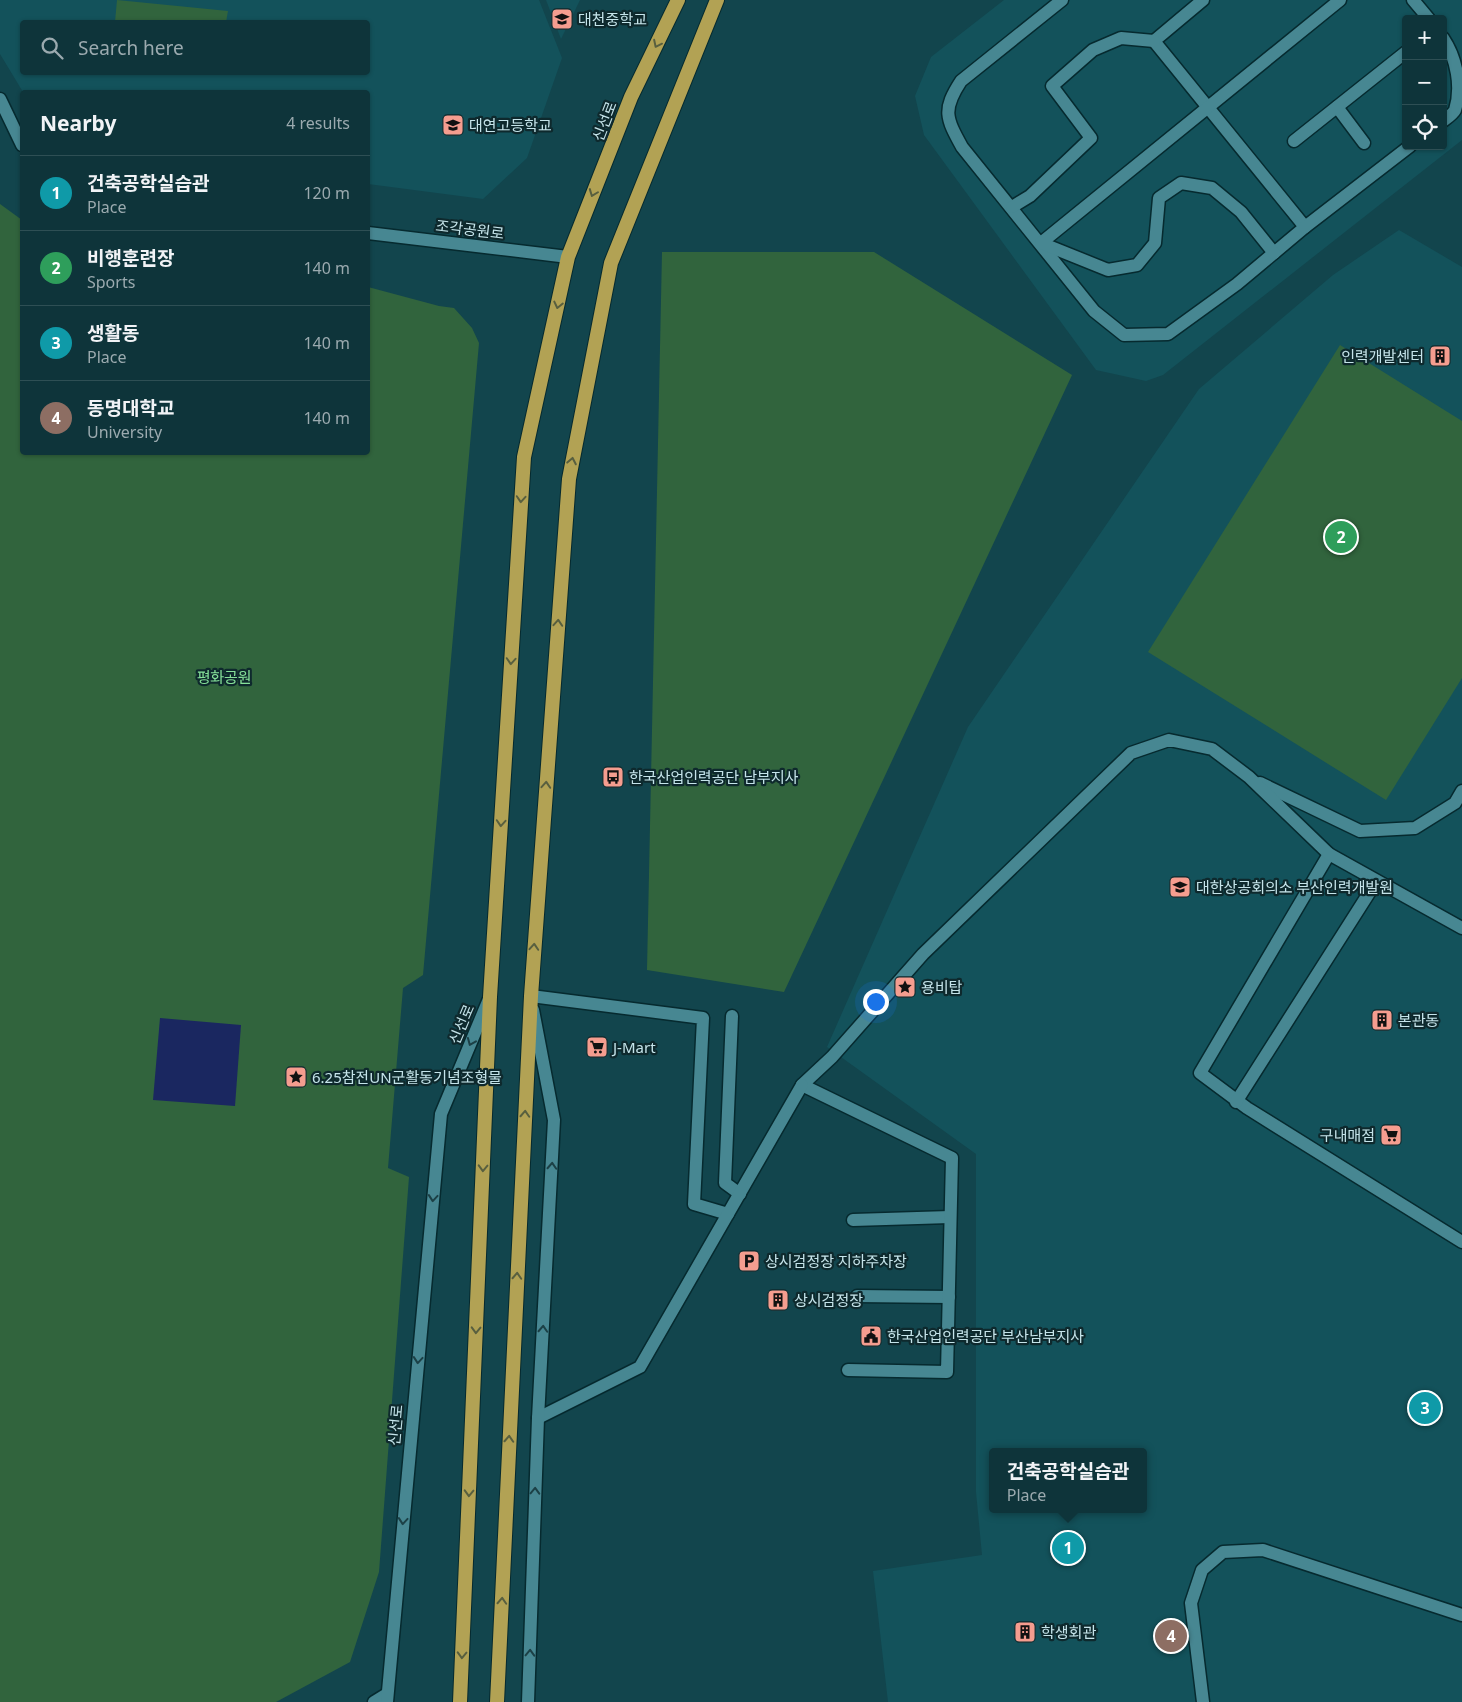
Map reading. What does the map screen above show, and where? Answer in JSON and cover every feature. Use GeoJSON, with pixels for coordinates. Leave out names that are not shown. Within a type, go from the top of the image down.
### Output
{"type":"FeatureCollection","features":[{"type":"Feature","properties":{"kind":"highway","name":"신선로"},"geometry":{"type":"LineString","coordinates":[[460,1702],[490,997],[524,457],[568,257],[631,97],[678,0]]}},
{"type":"Feature","properties":{"kind":"highway"},"geometry":{"type":"LineString","coordinates":[[497,1702],[531,996],[568,479],[611,263],[717,0]]}},
{"type":"Feature","properties":{"kind":"main road"},"geometry":{"type":"LineString","coordinates":[[1062,0],[961,81],[950,98],[948,122],[962,147],[1094,311],[1124,335],[1168,334],[1237,284],[1305,227],[1405,150]]}},
{"type":"Feature","properties":{"kind":"main road"},"geometry":{"type":"LineString","coordinates":[[1012,207],[1030,196],[1091,138],[1052,86],[1093,50],[1120,38],[1154,41],[1203,0]]}},
{"type":"Feature","properties":{"kind":"main road"},"geometry":{"type":"LineString","coordinates":[[1041,243],[1207,106],[1340,0]]}},
{"type":"Feature","properties":{"kind":"main road"},"geometry":{"type":"LineString","coordinates":[[1414,0],[1426,15]]}},
{"type":"Feature","properties":{"kind":"main road"},"geometry":{"type":"LineString","coordinates":[[1154,41],[1305,227]]}},
{"type":"Feature","properties":{"kind":"main road"},"geometry":{"type":"LineString","coordinates":[[1447,44],[1452,52],[1461,84],[1455,112],[1447,118]]}},
{"type":"Feature","properties":{"kind":"main road"},"geometry":{"type":"LineString","coordinates":[[1294,141],[1402,55]]}},
{"type":"Feature","properties":{"kind":"main road"},"geometry":{"type":"LineString","coordinates":[[0,99],[20,142]]}},
{"type":"Feature","properties":{"kind":"main road"},"geometry":{"type":"LineString","coordinates":[[1337,107],[1364,143]]}},
{"type":"Feature","properties":{"kind":"main road"},"geometry":{"type":"LineString","coordinates":[[1041,243],[1108,270],[1137,265],[1155,243],[1159,198],[1180,183],[1212,188],[1240,212],[1274,253]]}},
{"type":"Feature","properties":{"kind":"main road","name":"조각공원로"},"geometry":{"type":"LineString","coordinates":[[370,233],[568,257]]}},
{"type":"Feature","properties":{"kind":"main road"},"geometry":{"type":"LineString","coordinates":[[538,1418],[640,1367],[802,1085],[832,1057],[923,954],[1131,753],[1170,740],[1212,748],[1249,777],[1329,854],[1376,882],[1462,928]]}},
{"type":"Feature","properties":{"kind":"main road"},"geometry":{"type":"LineString","coordinates":[[1249,777],[1360,831],[1415,828],[1455,803],[1462,791]]}},
{"type":"Feature","properties":{"kind":"main road"},"geometry":{"type":"LineString","coordinates":[[1329,854],[1200,1073],[1236,1102],[1462,1242]]}},
{"type":"Feature","properties":{"kind":"main road"},"geometry":{"type":"LineString","coordinates":[[1236,1102],[1376,882]]}},
{"type":"Feature","properties":{"kind":"main road"},"geometry":{"type":"LineString","coordinates":[[528,1702],[538,1418],[554,1120],[531,996],[703,1018],[694,1204],[728,1214]]}},
{"type":"Feature","properties":{"kind":"main road","name":"신선로"},"geometry":{"type":"LineString","coordinates":[[387,1698],[441,1114],[490,997]]}},
{"type":"Feature","properties":{"kind":"main road"},"geometry":{"type":"LineString","coordinates":[[732,1016],[725,1184],[740,1194]]}},
{"type":"Feature","properties":{"kind":"main road"},"geometry":{"type":"LineString","coordinates":[[802,1085],[952,1158],[947,1372],[848,1370]]}},
{"type":"Feature","properties":{"kind":"main road"},"geometry":{"type":"LineString","coordinates":[[853,1220],[950,1217]]}},
{"type":"Feature","properties":{"kind":"main road"},"geometry":{"type":"LineString","coordinates":[[858,1296],[948,1297]]}},
{"type":"Feature","properties":{"kind":"main road"},"geometry":{"type":"LineString","coordinates":[[1203,1702],[1191,1603],[1202,1570],[1223,1552],[1263,1550],[1462,1614]]}},
{"type":"Feature","properties":{"kind":"main road"},"geometry":{"type":"LineString","coordinates":[[374,1702],[387,1698]]}},
{"type":"Feature","properties":{"kind":"shaded area","name":"대연고등학교"},"geometry":{"type":"Polygon","coordinates":[[[0,0],[539,0],[562,58],[527,158],[483,199],[370,184],[370,90],[22,90],[0,54],[0,0]]]}},
{"type":"Feature","properties":{"kind":"shaded area","name":"대천중학교"},"geometry":{"type":"Polygon","coordinates":[[[546,0],[580,0],[561,39],[546,0]]]}},
{"type":"Feature","properties":{"kind":"shaded area"},"geometry":{"type":"Polygon","coordinates":[[[1004,0],[1462,0],[1462,140],[1163,375],[1146,381],[1096,370],[924,135],[915,96],[931,57],[1004,0]]]}},
{"type":"Feature","properties":{"kind":"shaded area","name":"대한상공회의소 부산인력개발원"},"geometry":{"type":"Polygon","coordinates":[[[1399,230],[1462,267],[1462,1702],[888,1702],[873,1571],[982,1555],[976,1492],[976,1154],[827,1047],[968,727],[1199,389],[1333,275],[1399,230]]]}},
{"type":"Feature","properties":{"kind":"green space"},"geometry":{"type":"Polygon","coordinates":[[[117,0],[228,11],[226,20],[115,20],[117,0]]]}},
{"type":"Feature","properties":{"kind":"green space","name":"평화공원"},"geometry":{"type":"Polygon","coordinates":[[[0,204],[20,219],[20,455],[370,455],[370,288],[439,306],[454,308],[472,328],[479,343],[423,975],[403,988],[388,1168],[409,1177],[379,1572],[350,1662],[276,1702],[0,1702],[0,204]]]}},
{"type":"Feature","properties":{"kind":"green space"},"geometry":{"type":"Polygon","coordinates":[[[662,252],[874,252],[1072,375],[784,992],[647,970],[662,252]]]}},
{"type":"Feature","properties":{"kind":"green space"},"geometry":{"type":"Polygon","coordinates":[[[1340,345],[1462,421],[1462,678],[1386,800],[1148,652],[1340,345]]]}},
{"type":"Feature","properties":{"kind":"water"},"geometry":{"type":"Polygon","coordinates":[[[160,1018],[241,1025],[235,1106],[153,1100],[160,1018]]]}},
{"type":"Feature","properties":{"kind":"place","name":"대천중학교"},"geometry":{"type":"Point","coordinates":[562,19]}},
{"type":"Feature","properties":{"kind":"place","name":"대연고등학교"},"geometry":{"type":"Point","coordinates":[453,125]}},
{"type":"Feature","properties":{"kind":"place","name":"인력개발센터"},"geometry":{"type":"Point","coordinates":[1440,356]}},
{"type":"Feature","properties":{"kind":"place","name":"비행훈련장"},"geometry":{"type":"Point","coordinates":[1341,537]}},
{"type":"Feature","properties":{"kind":"place","name":"한국산업인력공단 남부지사"},"geometry":{"type":"Point","coordinates":[613,777]}},
{"type":"Feature","properties":{"kind":"place","name":"대한상공회의소 부산인력개발원"},"geometry":{"type":"Point","coordinates":[1180,887]}},
{"type":"Feature","properties":{"kind":"place","name":"용비탑"},"geometry":{"type":"Point","coordinates":[905,987]}},
{"type":"Feature","properties":{"kind":"place","name":"본관동"},"geometry":{"type":"Point","coordinates":[1382,1020]}},
{"type":"Feature","properties":{"kind":"place","name":"J-Mart"},"geometry":{"type":"Point","coordinates":[597,1047]}},
{"type":"Feature","properties":{"kind":"place","name":"6.25참전UN군활동기념조형물"},"geometry":{"type":"Point","coordinates":[296,1077]}},
{"type":"Feature","properties":{"kind":"place","name":"구내매점"},"geometry":{"type":"Point","coordinates":[1391,1135]}},
{"type":"Feature","properties":{"kind":"place","name":"상시검정장 지하주차장"},"geometry":{"type":"Point","coordinates":[749,1261]}},
{"type":"Feature","properties":{"kind":"place","name":"상시검정장"},"geometry":{"type":"Point","coordinates":[778,1300]}},
{"type":"Feature","properties":{"kind":"place","name":"한국산업인력공단 부산남부지사"},"geometry":{"type":"Point","coordinates":[871,1336]}},
{"type":"Feature","properties":{"kind":"place","name":"생활동"},"geometry":{"type":"Point","coordinates":[1425,1408]}},
{"type":"Feature","properties":{"kind":"place","name":"건축공학실습관"},"geometry":{"type":"Point","coordinates":[1068,1548]}},
{"type":"Feature","properties":{"kind":"place","name":"학생회관"},"geometry":{"type":"Point","coordinates":[1025,1632]}},
{"type":"Feature","properties":{"kind":"place","name":"동명대학교"},"geometry":{"type":"Point","coordinates":[1171,1636]}}]}
